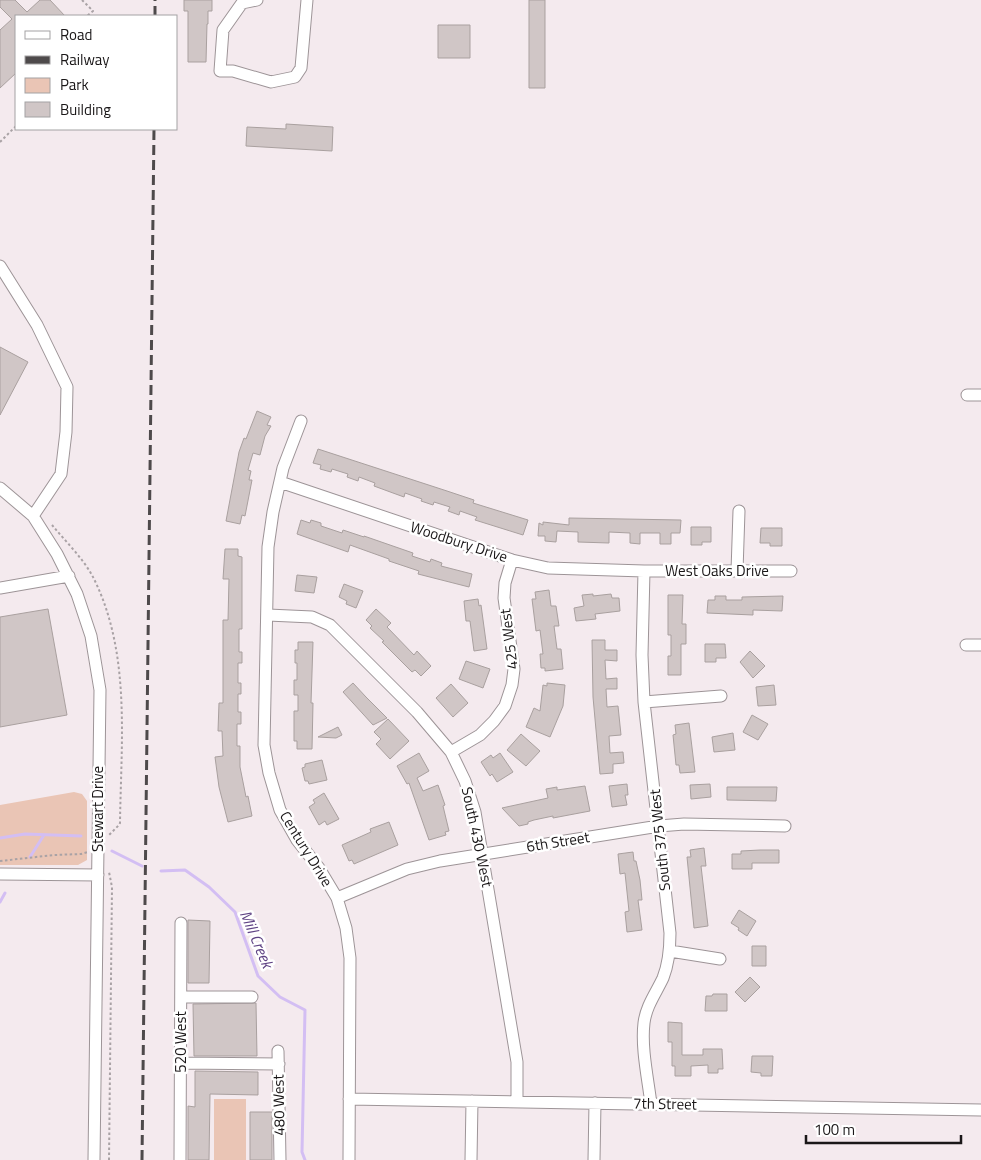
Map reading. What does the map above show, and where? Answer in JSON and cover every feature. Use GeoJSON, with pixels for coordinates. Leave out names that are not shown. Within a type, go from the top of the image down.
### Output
{"type":"FeatureCollection","features":[{"type":"Feature","properties":{"kind":"street"},"geometry":{"type":"LineString","coordinates":[[257,0],[242,3],[223,30],[220,71],[233,71],[270,82],[295,76],[301,68],[307,0]]}},
{"type":"Feature","properties":{"kind":"street"},"geometry":{"type":"LineString","coordinates":[[0,266],[37,325],[67,387],[66,432],[61,474],[33,516]]}},
{"type":"Feature","properties":{"kind":"street"},"geometry":{"type":"LineString","coordinates":[[0,281],[22,302]]}},
{"type":"Feature","properties":{"kind":"street"},"geometry":{"type":"LineString","coordinates":[[967,394],[981,395]]}},
{"type":"Feature","properties":{"kind":"street","name":"Century Drive"},"geometry":{"type":"LineString","coordinates":[[301,421],[283,468],[273,512],[268,547],[264,744],[269,774],[280,810],[297,840],[319,868],[336,898],[346,928],[350,958],[349,1160]]}},
{"type":"Feature","properties":{"kind":"street","name":"Woodbury Drive"},"geometry":{"type":"LineString","coordinates":[[280,482],[512,560],[548,568],[644,571]]}},
{"type":"Feature","properties":{"kind":"street","name":"Stewart Drive"},"geometry":{"type":"LineString","coordinates":[[1,489],[33,516],[69,576],[91,636],[100,690],[94,1160]]}},
{"type":"Feature","properties":{"kind":"street"},"geometry":{"type":"LineString","coordinates":[[738,571],[739,511]]}},
{"type":"Feature","properties":{"kind":"street","name":"425 West"},"geometry":{"type":"LineString","coordinates":[[451,752],[480,735],[494,721],[505,706],[512,686],[514,669],[504,598],[505,583],[512,560]]}},
{"type":"Feature","properties":{"kind":"street","name":"West Oaks Drive"},"geometry":{"type":"LineString","coordinates":[[644,571],[791,571]]}},
{"type":"Feature","properties":{"kind":"street","name":"South 375 West"},"geometry":{"type":"LineString","coordinates":[[644,571],[642,655],[644,702],[670,932],[670,951],[662,979],[649,1004],[644,1023],[651,1104]]}},
{"type":"Feature","properties":{"kind":"street"},"geometry":{"type":"LineString","coordinates":[[0,588],[69,576]]}},
{"type":"Feature","properties":{"kind":"street","name":"South 430 West"},"geometry":{"type":"LineString","coordinates":[[268,614],[312,617],[330,625],[417,712],[451,752],[465,780],[475,812],[517,1062],[517,1102]]}},
{"type":"Feature","properties":{"kind":"street"},"geometry":{"type":"LineString","coordinates":[[966,645],[981,645]]}},
{"type":"Feature","properties":{"kind":"street"},"geometry":{"type":"LineString","coordinates":[[644,702],[721,696]]}},
{"type":"Feature","properties":{"kind":"street","name":"6th Street"},"geometry":{"type":"LineString","coordinates":[[336,898],[407,869],[482,854],[659,826],[684,824],[785,826]]}},
{"type":"Feature","properties":{"kind":"street"},"geometry":{"type":"LineString","coordinates":[[0,874],[98,875]]}},
{"type":"Feature","properties":{"kind":"street","name":"520 West"},"geometry":{"type":"LineString","coordinates":[[180,1160],[181,923]]}},
{"type":"Feature","properties":{"kind":"street"},"geometry":{"type":"LineString","coordinates":[[670,951],[720,959]]}},
{"type":"Feature","properties":{"kind":"street"},"geometry":{"type":"LineString","coordinates":[[181,997],[252,997]]}},
{"type":"Feature","properties":{"kind":"street","name":"480 West"},"geometry":{"type":"LineString","coordinates":[[278,1051],[280,1160]]}},
{"type":"Feature","properties":{"kind":"street"},"geometry":{"type":"LineString","coordinates":[[181,1063],[279,1064]]}},
{"type":"Feature","properties":{"kind":"street","name":"7th Street"},"geometry":{"type":"LineString","coordinates":[[349,1099],[981,1110]]}},
{"type":"Feature","properties":{"kind":"street"},"geometry":{"type":"LineString","coordinates":[[472,1101],[472,1160]]}},
{"type":"Feature","properties":{"kind":"street"},"geometry":{"type":"LineString","coordinates":[[594,1160],[595,1103]]}},
{"type":"Feature","properties":{"kind":"path"},"geometry":{"type":"LineString","coordinates":[[82,0],[93,11],[88,15]]}},
{"type":"Feature","properties":{"kind":"path"},"geometry":{"type":"LineString","coordinates":[[0,142],[15,127]]}},
{"type":"Feature","properties":{"kind":"path"},"geometry":{"type":"LineString","coordinates":[[0,860],[88,852]]}},
{"type":"Feature","properties":{"kind":"green space"},"geometry":{"type":"Polygon","coordinates":[[[74,792],[82,794],[87,801],[87,860],[78,865],[0,865],[0,805],[74,792]]]}},
{"type":"Feature","properties":{"kind":"green space"},"geometry":{"type":"Polygon","coordinates":[[[214,1099],[246,1099],[246,1160],[214,1160],[214,1099]]]}},
{"type":"Feature","properties":{"kind":"building"},"geometry":{"type":"Polygon","coordinates":[[[0,0],[15,0],[27,12],[40,0],[50,0],[64,15],[15,15],[15,74],[0,88],[0,30],[12,19],[0,7],[0,0]]]}},
{"type":"Feature","properties":{"kind":"building"},"geometry":{"type":"Polygon","coordinates":[[[184,0],[212,0],[212,11],[208,11],[206,62],[188,62],[188,11],[184,11],[184,0]]]}},
{"type":"Feature","properties":{"kind":"building"},"geometry":{"type":"Polygon","coordinates":[[[529,0],[545,0],[545,88],[529,88],[529,0]]]}},
{"type":"Feature","properties":{"kind":"building"},"geometry":{"type":"Polygon","coordinates":[[[438,25],[470,25],[470,58],[438,58],[438,25]]]}},
{"type":"Feature","properties":{"kind":"building"},"geometry":{"type":"Polygon","coordinates":[[[286,124],[333,127],[332,151],[246,146],[247,127],[286,129],[286,124]]]}},
{"type":"Feature","properties":{"kind":"building"},"geometry":{"type":"Polygon","coordinates":[[[0,347],[28,362],[0,415],[0,347]]]}},
{"type":"Feature","properties":{"kind":"building"},"geometry":{"type":"Polygon","coordinates":[[[257,411],[271,417],[267,425],[271,426],[265,436],[260,455],[253,453],[248,470],[251,471],[249,480],[252,480],[245,516],[242,515],[240,524],[226,521],[239,452],[257,411]]]}},
{"type":"Feature","properties":{"kind":"building"},"geometry":{"type":"Polygon","coordinates":[[[318,449],[474,500],[473,503],[528,520],[523,535],[475,520],[477,517],[460,511],[459,515],[448,511],[450,507],[434,502],[433,505],[405,493],[404,497],[374,486],[375,483],[359,477],[358,481],[347,477],[348,474],[332,469],[331,472],[320,469],[321,465],[313,463],[318,449]]]}},
{"type":"Feature","properties":{"kind":"building"},"geometry":{"type":"Polygon","coordinates":[[[569,518],[681,520],[680,533],[671,533],[671,544],[660,544],[660,533],[640,533],[640,544],[630,543],[630,533],[609,532],[609,543],[578,542],[578,532],[557,531],[556,542],[545,541],[545,536],[538,536],[539,523],[543,525],[543,522],[569,525],[569,518]]]}},
{"type":"Feature","properties":{"kind":"building"},"geometry":{"type":"Polygon","coordinates":[[[301,520],[310,523],[311,520],[321,523],[321,526],[342,533],[343,530],[364,536],[413,553],[412,556],[430,562],[431,559],[442,563],[441,566],[472,574],[469,587],[418,574],[419,571],[350,545],[348,552],[297,534],[301,520]]]}},
{"type":"Feature","properties":{"kind":"building"},"geometry":{"type":"Polygon","coordinates":[[[691,527],[711,527],[711,542],[702,542],[702,545],[691,545],[691,527]]]}},
{"type":"Feature","properties":{"kind":"building"},"geometry":{"type":"Polygon","coordinates":[[[761,528],[782,528],[782,546],[770,546],[770,543],[760,543],[761,528]]]}},
{"type":"Feature","properties":{"kind":"building"},"geometry":{"type":"Polygon","coordinates":[[[225,549],[238,549],[238,556],[242,557],[242,629],[239,629],[239,652],[242,652],[242,663],[238,663],[238,683],[241,683],[241,694],[238,694],[238,712],[241,712],[241,724],[237,724],[237,746],[240,746],[240,767],[252,816],[228,822],[219,787],[215,757],[223,756],[222,731],[218,731],[219,703],[223,703],[223,620],[228,620],[229,579],[223,579],[225,549]]]}},
{"type":"Feature","properties":{"kind":"building"},"geometry":{"type":"Polygon","coordinates":[[[297,575],[317,577],[314,593],[295,591],[297,575]]]}},
{"type":"Feature","properties":{"kind":"building"},"geometry":{"type":"Polygon","coordinates":[[[344,584],[363,591],[356,608],[346,604],[347,601],[339,597],[344,584]]]}},
{"type":"Feature","properties":{"kind":"building"},"geometry":{"type":"Polygon","coordinates":[[[549,590],[551,606],[556,606],[559,626],[554,626],[557,649],[561,649],[563,669],[545,671],[545,668],[541,668],[540,654],[543,654],[540,630],[536,631],[532,599],[536,599],[535,592],[549,590]]]}},
{"type":"Feature","properties":{"kind":"building"},"geometry":{"type":"Polygon","coordinates":[[[593,594],[593,596],[611,594],[612,598],[619,598],[620,611],[595,614],[596,619],[576,621],[574,608],[584,606],[582,595],[593,594]]]}},
{"type":"Feature","properties":{"kind":"building"},"geometry":{"type":"Polygon","coordinates":[[[668,595],[683,595],[682,624],[686,624],[686,644],[681,644],[681,675],[668,675],[668,656],[671,656],[671,635],[668,635],[668,595]]]}},
{"type":"Feature","properties":{"kind":"building"},"geometry":{"type":"Polygon","coordinates":[[[715,596],[726,596],[726,600],[742,600],[742,597],[783,596],[782,611],[753,610],[753,615],[707,613],[708,600],[715,600],[715,596]]]}},
{"type":"Feature","properties":{"kind":"building"},"geometry":{"type":"Polygon","coordinates":[[[478,599],[479,606],[481,605],[487,649],[474,651],[470,621],[466,621],[464,601],[478,599]]]}},
{"type":"Feature","properties":{"kind":"building"},"geometry":{"type":"Polygon","coordinates":[[[48,609],[67,715],[0,727],[0,617],[48,609]]]}},
{"type":"Feature","properties":{"kind":"building"},"geometry":{"type":"Polygon","coordinates":[[[376,609],[391,623],[387,627],[414,655],[417,651],[431,666],[421,676],[415,670],[412,672],[370,628],[372,626],[366,620],[376,609]]]}},
{"type":"Feature","properties":{"kind":"building"},"geometry":{"type":"Polygon","coordinates":[[[592,640],[605,640],[605,650],[617,650],[617,661],[605,660],[606,679],[617,678],[617,689],[606,689],[607,707],[618,706],[621,735],[609,736],[610,753],[623,752],[624,763],[613,764],[613,773],[600,774],[593,697],[592,640]]]}},
{"type":"Feature","properties":{"kind":"building"},"geometry":{"type":"Polygon","coordinates":[[[298,642],[313,642],[312,749],[297,749],[297,741],[294,741],[294,711],[298,711],[298,695],[294,695],[294,680],[297,680],[295,650],[298,650],[298,642]]]}},
{"type":"Feature","properties":{"kind":"building"},"geometry":{"type":"Polygon","coordinates":[[[705,644],[725,644],[726,658],[716,658],[716,662],[705,662],[705,644]]]}},
{"type":"Feature","properties":{"kind":"building"},"geometry":{"type":"Polygon","coordinates":[[[750,651],[765,666],[753,678],[740,662],[750,651]]]}},
{"type":"Feature","properties":{"kind":"building"},"geometry":{"type":"Polygon","coordinates":[[[466,661],[490,669],[483,688],[459,679],[466,661]]]}},
{"type":"Feature","properties":{"kind":"building"},"geometry":{"type":"Polygon","coordinates":[[[353,683],[387,718],[373,725],[343,692],[353,683]]]}},
{"type":"Feature","properties":{"kind":"building"},"geometry":{"type":"Polygon","coordinates":[[[547,683],[565,685],[563,706],[550,737],[526,727],[534,708],[540,711],[543,685],[547,686],[547,683]]]}},
{"type":"Feature","properties":{"kind":"building"},"geometry":{"type":"Polygon","coordinates":[[[451,684],[468,703],[453,717],[436,698],[451,684]]]}},
{"type":"Feature","properties":{"kind":"building"},"geometry":{"type":"Polygon","coordinates":[[[774,685],[776,705],[758,706],[756,687],[774,685]]]}},
{"type":"Feature","properties":{"kind":"building"},"geometry":{"type":"Polygon","coordinates":[[[752,715],[768,724],[758,740],[743,732],[752,715]]]}},
{"type":"Feature","properties":{"kind":"building"},"geometry":{"type":"Polygon","coordinates":[[[388,719],[409,741],[390,759],[376,744],[381,739],[374,732],[388,719]]]}},
{"type":"Feature","properties":{"kind":"building"},"geometry":{"type":"Polygon","coordinates":[[[689,723],[695,772],[680,773],[679,765],[676,765],[673,735],[676,734],[675,725],[689,723]]]}},
{"type":"Feature","properties":{"kind":"building"},"geometry":{"type":"Polygon","coordinates":[[[338,727],[342,735],[336,738],[318,737],[338,727]]]}},
{"type":"Feature","properties":{"kind":"building"},"geometry":{"type":"Polygon","coordinates":[[[733,733],[735,750],[714,752],[712,737],[733,733]]]}},
{"type":"Feature","properties":{"kind":"building"},"geometry":{"type":"Polygon","coordinates":[[[521,734],[540,751],[526,766],[507,750],[521,734]]]}},
{"type":"Feature","properties":{"kind":"building"},"geometry":{"type":"Polygon","coordinates":[[[419,753],[429,771],[417,778],[423,791],[438,785],[445,805],[443,806],[449,831],[445,832],[446,835],[429,840],[409,783],[407,784],[397,766],[419,753]]]}},
{"type":"Feature","properties":{"kind":"building"},"geometry":{"type":"Polygon","coordinates":[[[500,753],[513,772],[497,782],[492,774],[490,776],[481,762],[491,755],[493,758],[500,753]]]}},
{"type":"Feature","properties":{"kind":"building"},"geometry":{"type":"Polygon","coordinates":[[[322,760],[327,780],[309,784],[308,781],[305,781],[302,768],[305,767],[305,764],[322,760]]]}},
{"type":"Feature","properties":{"kind":"building"},"geometry":{"type":"Polygon","coordinates":[[[627,784],[628,795],[625,795],[627,805],[612,807],[609,786],[627,784]]]}},
{"type":"Feature","properties":{"kind":"building"},"geometry":{"type":"Polygon","coordinates":[[[710,784],[711,797],[691,799],[690,785],[710,784]]]}},
{"type":"Feature","properties":{"kind":"building"},"geometry":{"type":"Polygon","coordinates":[[[585,786],[590,811],[534,820],[519,826],[502,808],[548,798],[546,789],[557,787],[557,790],[585,786]]]}},
{"type":"Feature","properties":{"kind":"building"},"geometry":{"type":"Polygon","coordinates":[[[727,787],[777,787],[776,801],[727,800],[727,787]]]}},
{"type":"Feature","properties":{"kind":"building"},"geometry":{"type":"Polygon","coordinates":[[[324,793],[339,819],[327,825],[325,821],[319,825],[309,807],[315,803],[313,800],[324,793]]]}},
{"type":"Feature","properties":{"kind":"building"},"geometry":{"type":"Polygon","coordinates":[[[389,822],[398,845],[354,864],[352,860],[349,861],[342,845],[371,832],[370,829],[389,822]]]}},
{"type":"Feature","properties":{"kind":"building"},"geometry":{"type":"Polygon","coordinates":[[[704,848],[706,866],[701,866],[708,926],[694,928],[687,857],[691,857],[690,850],[704,848]]]}},
{"type":"Feature","properties":{"kind":"building"},"geometry":{"type":"Polygon","coordinates":[[[779,850],[779,863],[752,863],[752,869],[732,869],[732,854],[741,854],[741,851],[779,850]]]}},
{"type":"Feature","properties":{"kind":"building"},"geometry":{"type":"Polygon","coordinates":[[[633,852],[640,880],[642,900],[638,900],[642,930],[627,932],[625,912],[629,911],[625,873],[620,874],[618,854],[633,852]]]}},
{"type":"Feature","properties":{"kind":"building"},"geometry":{"type":"Polygon","coordinates":[[[739,910],[756,921],[747,936],[731,923],[739,910]]]}},
{"type":"Feature","properties":{"kind":"building"},"geometry":{"type":"Polygon","coordinates":[[[188,920],[210,921],[209,983],[188,983],[188,920]]]}},
{"type":"Feature","properties":{"kind":"building"},"geometry":{"type":"Polygon","coordinates":[[[752,946],[766,946],[766,966],[752,966],[752,946]]]}},
{"type":"Feature","properties":{"kind":"building"},"geometry":{"type":"Polygon","coordinates":[[[750,977],[760,987],[745,1002],[735,992],[750,977]]]}},
{"type":"Feature","properties":{"kind":"building"},"geometry":{"type":"Polygon","coordinates":[[[713,994],[727,994],[727,1011],[705,1011],[706,996],[712,996],[713,994]]]}},
{"type":"Feature","properties":{"kind":"building"},"geometry":{"type":"Polygon","coordinates":[[[256,1003],[257,1056],[194,1056],[193,1004],[256,1003]]]}},
{"type":"Feature","properties":{"kind":"building"},"geometry":{"type":"Polygon","coordinates":[[[668,1022],[682,1023],[682,1055],[703,1055],[703,1049],[722,1049],[723,1069],[718,1069],[718,1073],[708,1073],[708,1065],[691,1066],[691,1076],[675,1076],[675,1066],[672,1066],[672,1042],[668,1042],[668,1022]]]}},
{"type":"Feature","properties":{"kind":"building"},"geometry":{"type":"Polygon","coordinates":[[[752,1056],[773,1056],[772,1076],[761,1076],[761,1073],[751,1072],[752,1056]]]}},
{"type":"Feature","properties":{"kind":"building"},"geometry":{"type":"Polygon","coordinates":[[[195,1071],[258,1072],[258,1095],[210,1094],[209,1160],[188,1160],[188,1106],[195,1107],[195,1071]]]}},
{"type":"Feature","properties":{"kind":"building"},"geometry":{"type":"Polygon","coordinates":[[[250,1112],[272,1112],[272,1160],[250,1160],[250,1112]]]}},
{"type":"Feature","properties":{"kind":"waterway","name":"Mill Creek"},"geometry":{"type":"LineString","coordinates":[[0,838],[25,834],[81,836]]}},
{"type":"Feature","properties":{"kind":"waterway"},"geometry":{"type":"LineString","coordinates":[[30,857],[44,835]]}},
{"type":"Feature","properties":{"kind":"waterway","name":"Mill Creek"},"geometry":{"type":"LineString","coordinates":[[112,851],[142,866]]}},
{"type":"Feature","properties":{"kind":"waterway","name":"Mill Creek"},"geometry":{"type":"LineString","coordinates":[[161,871],[185,870],[209,887],[235,912],[258,976],[280,997],[305,1010],[302,1152],[305,1160]]}},
{"type":"Feature","properties":{"kind":"waterway"},"geometry":{"type":"LineString","coordinates":[[0,902],[5,893]]}},
{"type":"Feature","properties":{"kind":"railway"},"geometry":{"type":"LineString","coordinates":[[155,0],[155,15]]}},
{"type":"Feature","properties":{"kind":"railway"},"geometry":{"type":"LineString","coordinates":[[142,1160],[154,130]]}}]}
